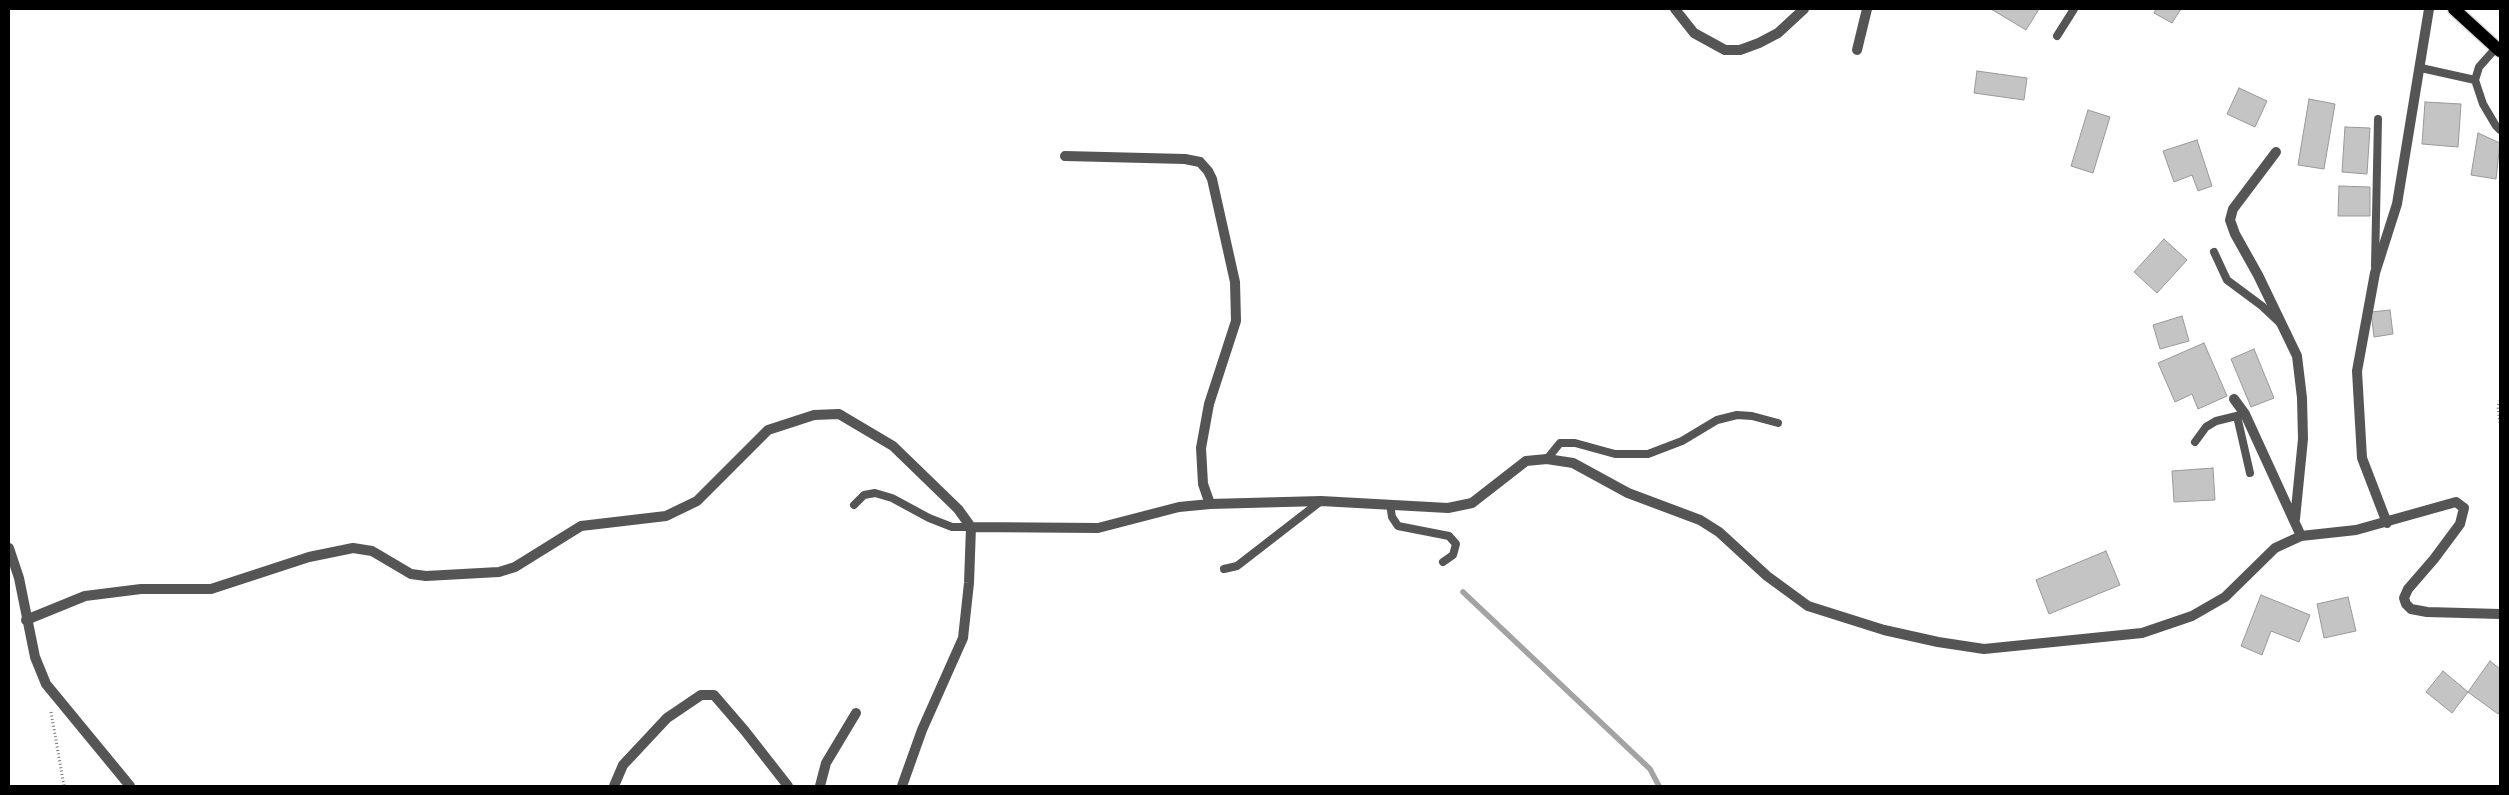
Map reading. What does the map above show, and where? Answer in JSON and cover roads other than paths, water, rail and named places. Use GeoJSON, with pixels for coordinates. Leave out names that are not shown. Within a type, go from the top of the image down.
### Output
{"type":"FeatureCollection","features":[{"type":"Feature","properties":{"kind":"main road"},"geometry":{"type":"LineString","coordinates":[[2454,9],[2498,50]]}},
{"type":"Feature","properties":{"kind":"street"},"geometry":{"type":"LineString","coordinates":[[1675,9],[1694,33],[1724,50],[1740,50],[1759,44],[1778,33],[1804,9]]}},
{"type":"Feature","properties":{"kind":"street"},"geometry":{"type":"LineString","coordinates":[[1857,50],[1867,9]]}},
{"type":"Feature","properties":{"kind":"street"},"geometry":{"type":"LineString","coordinates":[[2387,523],[2362,458],[2357,371],[2375,273],[2397,204],[2421,68],[2429,9]]}},
{"type":"Feature","properties":{"kind":"street"},"geometry":{"type":"LineString","coordinates":[[2276,152],[2233,209],[2230,220],[2235,234],[2258,274],[2281,324],[2289,335],[2297,356],[2302,398],[2303,439],[2295,519]]}},
{"type":"Feature","properties":{"kind":"street"},"geometry":{"type":"LineString","coordinates":[[1065,156],[1184,159],[1200,162],[1212,179],[1235,282],[1236,321],[1209,404],[1200,448],[1203,484],[1210,504]]}},
{"type":"Feature","properties":{"kind":"street"},"geometry":{"type":"LineString","coordinates":[[2234,399],[2302,536]]}},
{"type":"Feature","properties":{"kind":"street"},"geometry":{"type":"LineString","coordinates":[[26,620],[85,596],[141,589],[211,589],[309,557],[353,548],[372,551],[411,574],[426,576],[499,572],[514,567],[581,526],[666,516],[697,501],[768,430],[814,415],[839,414],[893,446],[958,509],[971,527],[969,583],[963,638],[922,730],[902,786]]}},
{"type":"Feature","properties":{"kind":"street"},"geometry":{"type":"LineString","coordinates":[[971,527],[1098,528],[1179,507],[1210,504],[1321,500],[1448,508],[1472,503],[1526,461],[1547,459],[1573,463],[1628,493],[1700,520],[1719,532],[1767,576],[1808,606],[1884,630],[1938,642],[1984,649],[2142,633],[2184,619],[2225,597],[2275,548],[2302,536],[2356,530],[2387,523],[2443,504],[2456,502],[2464,508],[2460,524],[2450,540],[2408,589],[2404,598],[2406,604],[2411,609],[2427,612],[2500,614]]}},
{"type":"Feature","properties":{"kind":"street"},"geometry":{"type":"LineString","coordinates":[[9,548],[19,578],[35,657],[46,684],[130,786]]}},
{"type":"Feature","properties":{"kind":"street"},"geometry":{"type":"LineString","coordinates":[[614,786],[623,766],[667,718],[701,695],[714,695],[788,786]]}},
{"type":"Feature","properties":{"kind":"street"},"geometry":{"type":"LineString","coordinates":[[820,786],[826,763],[856,713]]}},
{"type":"Feature","properties":{"kind":"lane"},"geometry":{"type":"LineString","coordinates":[[2057,36],[2074,9]]}},
{"type":"Feature","properties":{"kind":"lane"},"geometry":{"type":"LineString","coordinates":[[2498,50],[2479,67],[2475,80],[2483,104],[2500,130]]}},
{"type":"Feature","properties":{"kind":"lane"},"geometry":{"type":"LineString","coordinates":[[2421,68],[2475,80]]}},
{"type":"Feature","properties":{"kind":"lane"},"geometry":{"type":"LineString","coordinates":[[2375,273],[2378,119]]}},
{"type":"Feature","properties":{"kind":"lane"},"geometry":{"type":"LineString","coordinates":[[2214,252],[2227,280],[2257,302],[2281,324]]}},
{"type":"Feature","properties":{"kind":"lane"},"geometry":{"type":"LineString","coordinates":[[1547,459],[1560,443],[1575,443],[1614,454],[1648,454],[1682,441],[1717,420],[1737,415],[1752,416],[1778,423]]}},
{"type":"Feature","properties":{"kind":"lane"},"geometry":{"type":"LineString","coordinates":[[2195,442],[2206,427],[2216,421],[2241,415],[2250,473]]}},
{"type":"Feature","properties":{"kind":"lane"},"geometry":{"type":"LineString","coordinates":[[854,505],[864,495],[875,493],[892,498],[929,518],[952,527],[971,527]]}},
{"type":"Feature","properties":{"kind":"lane"},"geometry":{"type":"LineString","coordinates":[[1224,570],[1237,566],[1321,500]]}},
{"type":"Feature","properties":{"kind":"lane"},"geometry":{"type":"LineString","coordinates":[[1390,504],[1392,517],[1398,526],[1449,536],[1456,544],[1453,555],[1443,562]]}},
{"type":"Feature","properties":{"kind":"waterway"},"geometry":{"type":"LineString","coordinates":[[1463,592],[1650,769],[1659,786]]}}]}
